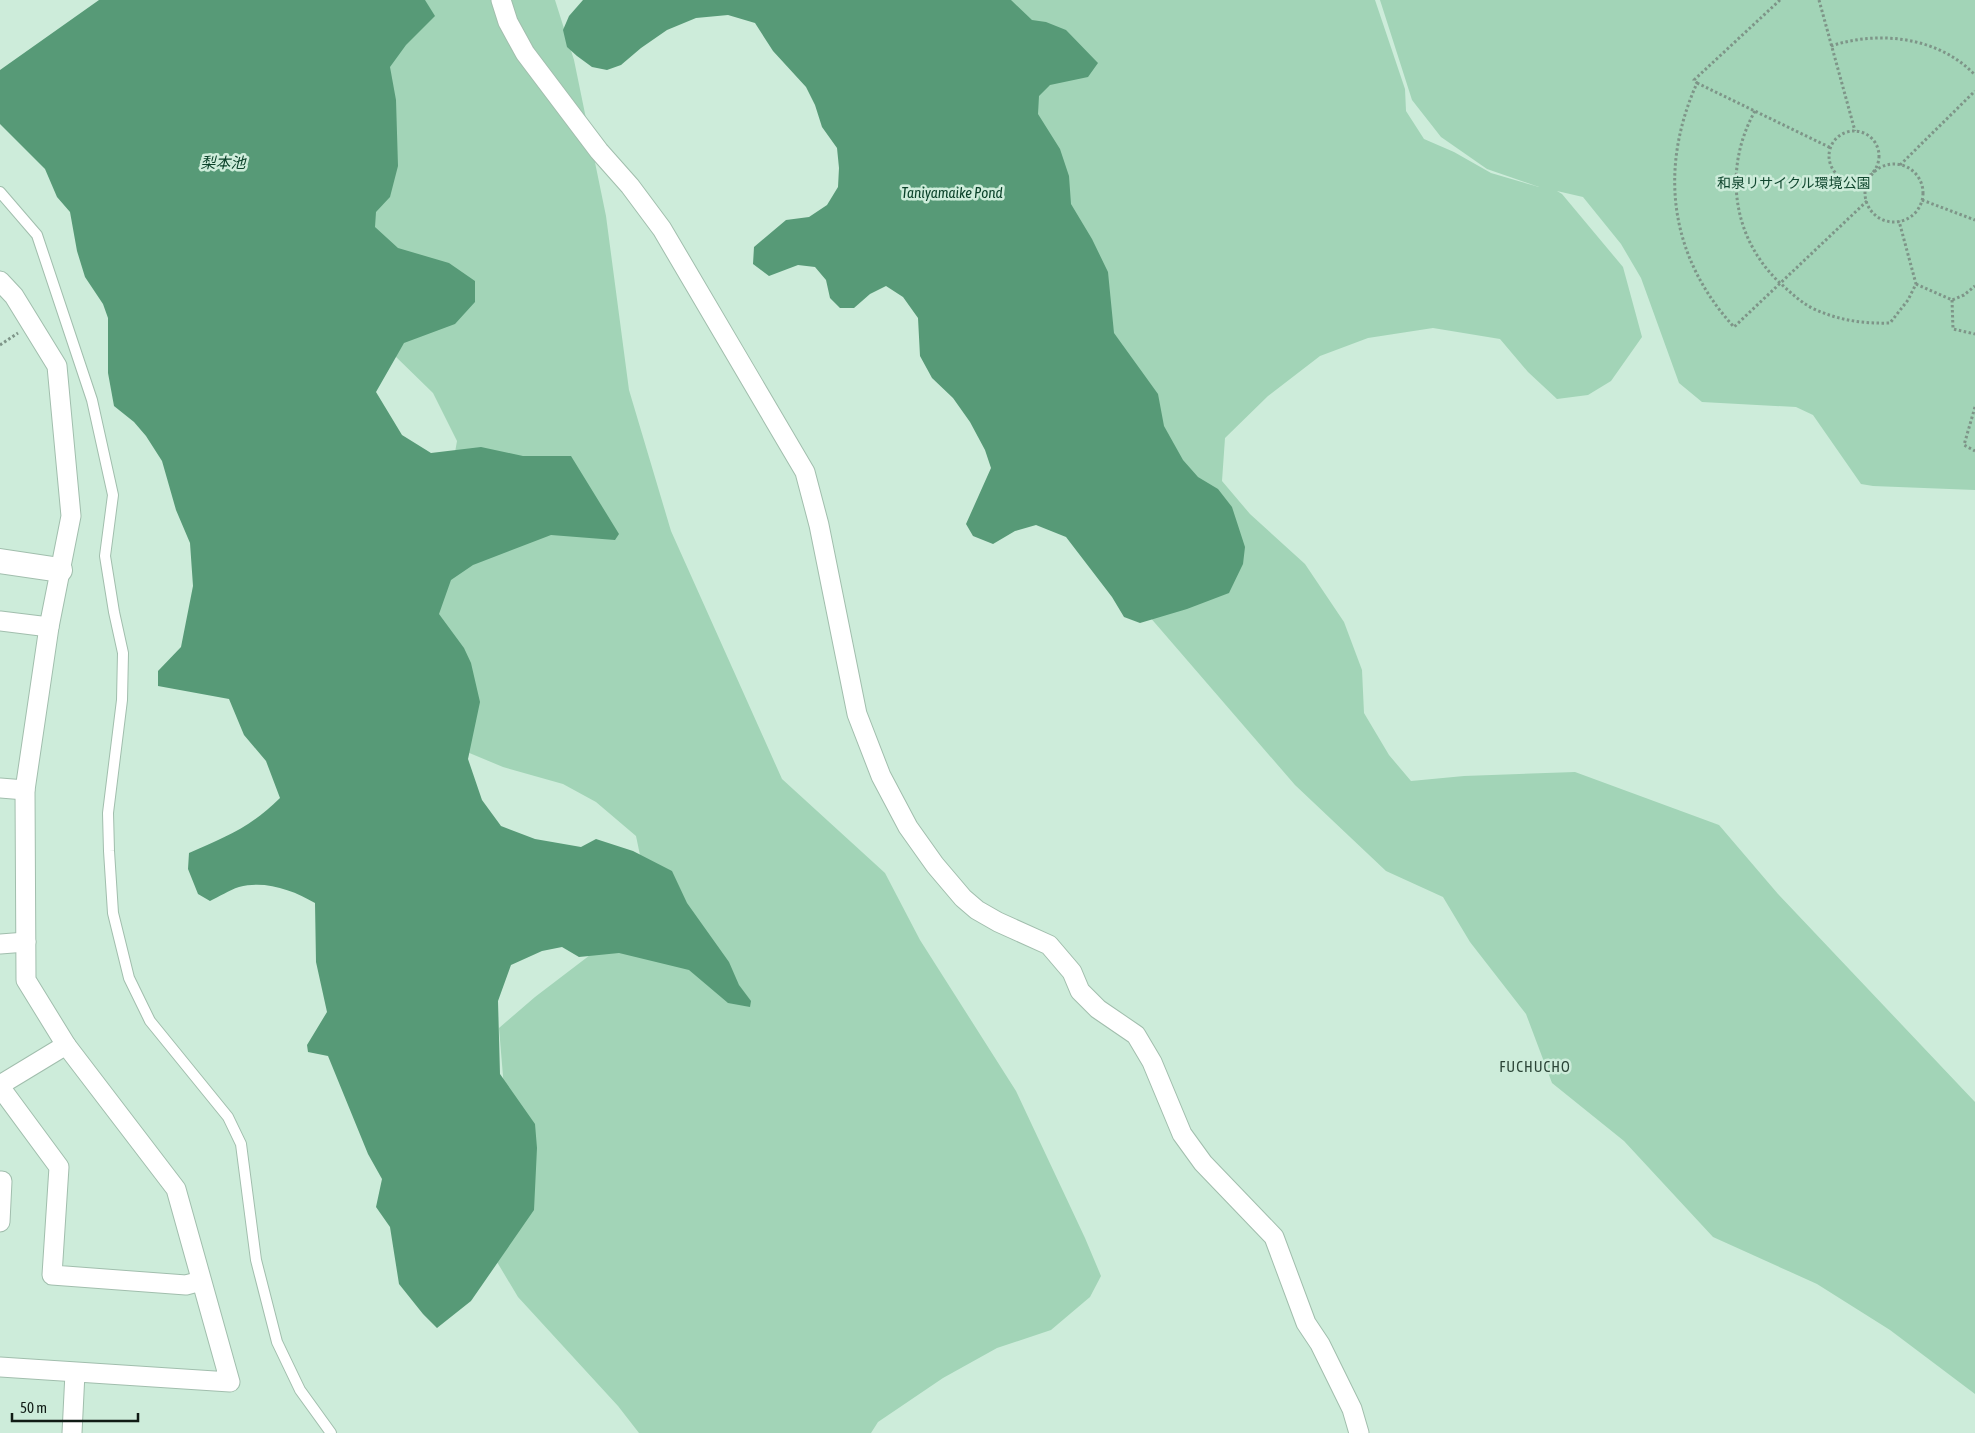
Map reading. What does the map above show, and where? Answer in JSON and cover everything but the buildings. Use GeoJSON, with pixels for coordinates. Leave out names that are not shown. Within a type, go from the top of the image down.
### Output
{"type":"FeatureCollection","features":[{"type":"Feature","properties":{"kind":"street"},"geometry":{"type":"LineString","coordinates":[[501,0],[508,22],[525,53],[599,152],[630,186],[662,230],[805,472],[819,525],[857,714],[881,776],[908,827],[935,865],[963,898],[977,910],[998,922],[1050,945],[1072,972],[1080,991],[1098,1009],[1136,1035],[1152,1062],[1182,1134],[1203,1163],[1274,1237],[1306,1323],[1320,1344],[1352,1409],[1359,1433]]}},
{"type":"Feature","properties":{"kind":"street"},"geometry":{"type":"LineString","coordinates":[[0,281],[14,296],[57,366],[70,516],[49,627],[25,790],[26,980],[66,1045],[176,1190],[200,1281],[230,1382],[0,1367]]}},
{"type":"Feature","properties":{"kind":"street"},"geometry":{"type":"LineString","coordinates":[[0,561],[60,570]]}},
{"type":"Feature","properties":{"kind":"street"},"geometry":{"type":"LineString","coordinates":[[0,621],[49,627]]}},
{"type":"Feature","properties":{"kind":"street"},"geometry":{"type":"LineString","coordinates":[[0,788],[25,790]]}},
{"type":"Feature","properties":{"kind":"street"},"geometry":{"type":"LineString","coordinates":[[0,944],[26,942]]}},
{"type":"Feature","properties":{"kind":"street"},"geometry":{"type":"LineString","coordinates":[[66,1045],[0,1086],[59,1167],[52,1274],[186,1285],[200,1281]]}},
{"type":"Feature","properties":{"kind":"street"},"geometry":{"type":"LineString","coordinates":[[0,1181],[2,1181],[0,1222]]}},
{"type":"Feature","properties":{"kind":"street"},"geometry":{"type":"LineString","coordinates":[[72,1433],[75,1373]]}},
{"type":"Feature","properties":{"kind":"lane"},"geometry":{"type":"LineString","coordinates":[[0,192],[37,235],[92,400],[112,494],[104,556],[123,653],[122,700],[108,813],[113,914],[129,978],[150,1021],[228,1118],[241,1144],[256,1260],[277,1342],[300,1390],[331,1433]]}},
{"type":"Feature","properties":{"kind":"path"},"geometry":{"type":"LineString","coordinates":[[1780,0],[1694,80],[1830,148]]}},
{"type":"Feature","properties":{"kind":"path"},"geometry":{"type":"LineString","coordinates":[[1819,0],[1856,131]]}},
{"type":"Feature","properties":{"kind":"path"},"geometry":{"type":"LineString","coordinates":[[1832,46],[1861,38],[1881,37],[1918,42],[1954,58],[1975,75]]}},
{"type":"Feature","properties":{"kind":"path"},"geometry":{"type":"LineString","coordinates":[[1697,83],[1686,109],[1677,142],[1674,183],[1678,223],[1690,262],[1709,297],[1734,328],[1867,201]]}},
{"type":"Feature","properties":{"kind":"path"},"geometry":{"type":"LineString","coordinates":[[1900,165],[1975,91]]}},
{"type":"Feature","properties":{"kind":"path"},"geometry":{"type":"LineString","coordinates":[[1755,111],[1746,128],[1740,146],[1735,183],[1737,202],[1744,229],[1756,255],[1767,270],[1795,297],[1812,308],[1850,321],[1870,324],[1890,323],[1908,300],[1916,284],[1899,221]]}},
{"type":"Feature","properties":{"kind":"path"},"geometry":{"type":"LineString","coordinates":[[1830,148],[1829,161],[1832,169],[1841,178],[1850,182],[1859,182],[1872,175],[1879,168],[1887,165],[1900,165],[1911,170],[1918,177],[1922,186],[1920,206],[1912,215],[1899,221],[1884,220],[1875,215],[1869,207],[1865,193],[1866,183],[1872,175],[1878,165],[1879,149],[1875,141],[1868,135],[1856,131],[1838,137],[1830,148]]}},
{"type":"Feature","properties":{"kind":"path"},"geometry":{"type":"LineString","coordinates":[[1922,200],[1975,220]]}},
{"type":"Feature","properties":{"kind":"path"},"geometry":{"type":"LineString","coordinates":[[1916,284],[1952,300],[1964,295],[1975,286]]}},
{"type":"Feature","properties":{"kind":"path"},"geometry":{"type":"LineString","coordinates":[[1952,300],[1953,329],[1975,334]]}},
{"type":"Feature","properties":{"kind":"path"},"geometry":{"type":"LineString","coordinates":[[1975,407],[1964,445],[1975,452]]}},
{"type":"Feature","properties":{"kind":"green space"},"geometry":{"type":"Polygon","coordinates":[[[280,0],[555,0],[574,60],[606,216],[629,390],[671,531],[782,779],[885,873],[920,940],[1016,1091],[1101,1276],[1090,1297],[1051,1330],[997,1348],[943,1378],[878,1422],[871,1433],[639,1433],[618,1406],[518,1297],[491,1252],[507,1124],[499,1028],[535,997],[594,952],[645,879],[636,836],[596,802],[563,784],[503,767],[467,752],[428,700],[451,475],[457,441],[433,393],[393,354],[330,195],[280,0]]]}},
{"type":"Feature","properties":{"kind":"green space","name":"和泉リサイクル環境公園"},"geometry":{"type":"Polygon","coordinates":[[[771,0],[1375,0],[1405,89],[1406,111],[1424,139],[1454,152],[1491,173],[1539,187],[1487,169],[1441,137],[1412,100],[1380,0],[1975,0],[1975,490],[1861,484],[1813,415],[1796,407],[1702,402],[1679,383],[1641,278],[1621,244],[1583,197],[1557,191],[1562,194],[1623,267],[1642,337],[1611,381],[1588,395],[1557,399],[1528,372],[1500,339],[1433,328],[1368,338],[1320,356],[1268,396],[1225,438],[1222,481],[1250,514],[1305,564],[1344,622],[1362,670],[1364,713],[1389,755],[1411,781],[1464,776],[1575,772],[1719,825],[1778,894],[1975,1102],[1975,1394],[1890,1330],[1817,1284],[1713,1237],[1624,1141],[1552,1083],[1526,1014],[1470,942],[1443,897],[1386,871],[1295,785],[1136,601],[771,0]]]}},
{"type":"Feature","properties":{"kind":"water","name":"梨本池"},"geometry":{"type":"Polygon","coordinates":[[[99,0],[425,0],[435,16],[406,45],[390,67],[396,100],[398,166],[390,197],[376,212],[375,227],[398,248],[449,263],[475,281],[475,302],[455,324],[404,343],[376,392],[402,435],[431,453],[481,447],[523,456],[571,456],[619,534],[615,540],[551,535],[473,565],[451,580],[439,614],[464,648],[471,663],[480,702],[468,759],[482,800],[501,826],[535,839],[581,847],[596,839],[633,851],[672,871],[687,903],[729,962],[739,985],[751,1001],[750,1007],[728,1003],[689,970],[619,953],[579,957],[562,947],[542,951],[511,965],[498,1001],[500,1074],[535,1124],[537,1148],[534,1210],[471,1301],[437,1328],[399,1284],[390,1227],[376,1207],[382,1179],[368,1154],[328,1056],[308,1052],[307,1045],[327,1012],[316,962],[315,903],[288,890],[259,885],[239,887],[210,901],[198,894],[188,869],[189,853],[248,824],[259,817],[280,798],[266,761],[244,735],[229,699],[158,686],[158,671],[181,647],[193,586],[190,543],[176,510],[162,461],[146,436],[134,422],[114,406],[108,373],[108,318],[103,304],[85,277],[77,251],[70,212],[57,197],[45,169],[0,124],[0,70],[99,0]]]}},
{"type":"Feature","properties":{"kind":"water","name":"Taniyamaike Pond"},"geometry":{"type":"Polygon","coordinates":[[[583,0],[1011,0],[1032,20],[1046,22],[1066,30],[1098,63],[1088,77],[1050,85],[1039,96],[1038,114],[1060,149],[1069,176],[1071,204],[1092,239],[1108,272],[1114,333],[1158,394],[1164,426],[1183,460],[1198,477],[1218,489],[1232,507],[1245,547],[1243,564],[1229,593],[1187,609],[1140,623],[1124,617],[1112,597],[1066,537],[1036,525],[1015,531],[993,544],[973,536],[966,524],[991,468],[985,450],[970,422],[953,398],[932,378],[920,356],[918,318],[903,297],[886,286],[870,294],[854,308],[840,308],[830,298],[826,280],[815,267],[798,265],[769,276],[753,264],[754,247],[786,220],[809,217],[827,205],[838,187],[837,148],[822,127],[815,105],[806,87],[773,51],[755,23],[728,15],[696,18],[667,30],[621,65],[607,70],[592,67],[567,47],[563,30],[569,16],[583,0]]]}},
{"type":"Feature","properties":{"kind":"district","name":"FUCHUCHO"},"geometry":{"type":"Point","coordinates":[1535,1066]}}]}
